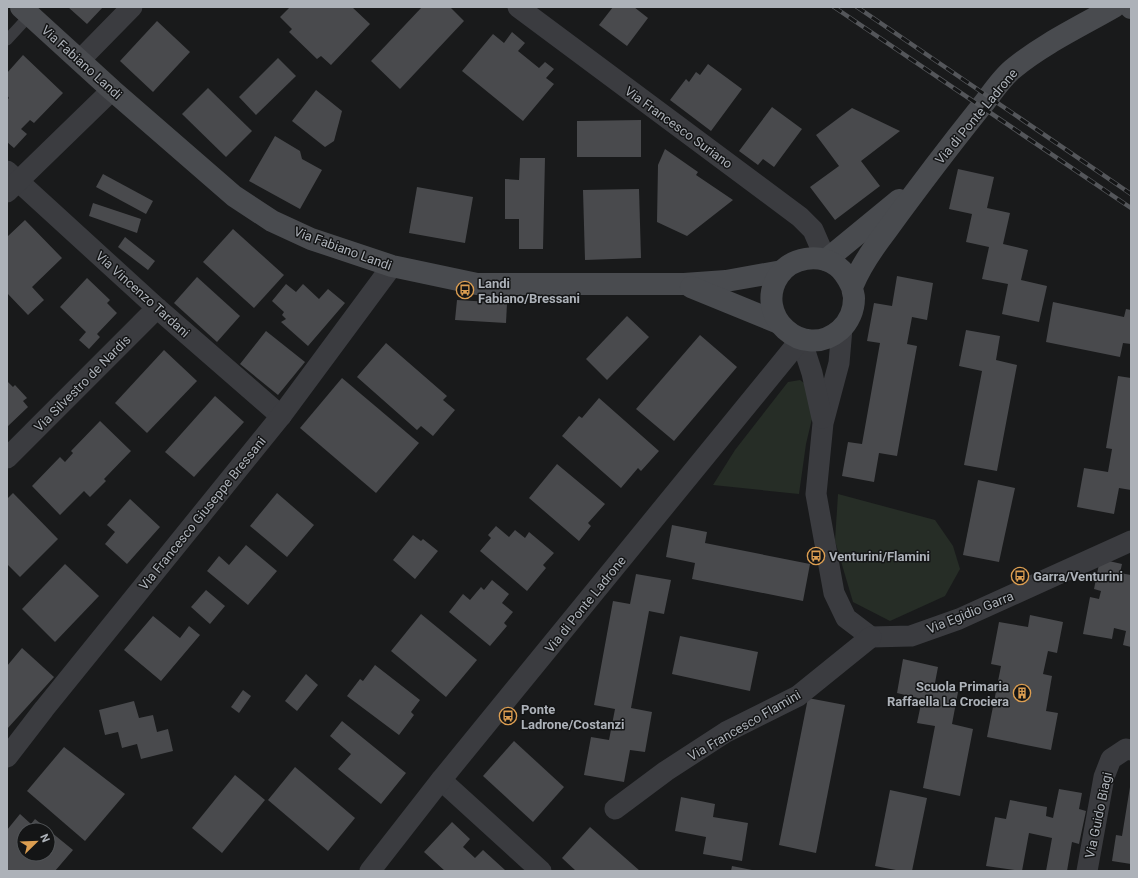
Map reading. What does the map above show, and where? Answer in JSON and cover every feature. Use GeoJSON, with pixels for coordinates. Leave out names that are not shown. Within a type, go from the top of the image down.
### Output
{"type":"FeatureCollection","features":[{"type":"Feature","properties":{"kind":"street"},"geometry":{"type":"LineString","coordinates":[[80,60],[132,7]]}},
{"type":"Feature","properties":{"kind":"street","name":"Via Francesco Suriano"},"geometry":{"type":"LineString","coordinates":[[518,7],[800,217],[813,230],[826,260]]}},
{"type":"Feature","properties":{"kind":"street","name":"Via di Ponte Ladrone"},"geometry":{"type":"LineString","coordinates":[[852,287],[871,251],[924,180],[1013,69],[1060,38],[1114,7]]}},
{"type":"Feature","properties":{"kind":"street","name":"Via Fabiano Landi"},"geometry":{"type":"LineString","coordinates":[[26,11],[112,90],[234,196],[272,221],[310,239],[392,266],[477,284],[684,284],[726,281],[782,271]]}},
{"type":"Feature","properties":{"kind":"street"},"geometry":{"type":"LineString","coordinates":[[11,181],[112,90]]}},
{"type":"Feature","properties":{"kind":"street","name":"Via di Ponte Ladrone"},"geometry":{"type":"LineString","coordinates":[[826,260],[924,180]]}},
{"type":"Feature","properties":{"kind":"street","name":"Via Vincenzo Tardani"},"geometry":{"type":"LineString","coordinates":[[11,181],[281,416]]}},
{"type":"Feature","properties":{"kind":"street"},"geometry":{"type":"LineString","coordinates":[[814,258],[826,260],[837,266],[846,275],[852,287],[853,309],[842,328],[830,337],[822,340],[801,339],[788,333],[773,313],[771,301],[772,290],[782,271],[791,264],[802,259],[814,258]]}},
{"type":"Feature","properties":{"kind":"street","name":"Via Francesco Giuseppe Bressani"},"geometry":{"type":"LineString","coordinates":[[7,757],[48,703],[281,416],[392,266]]}},
{"type":"Feature","properties":{"kind":"street","name":"Via Fabiano Landi"},"geometry":{"type":"LineString","coordinates":[[684,284],[779,323]]}},
{"type":"Feature","properties":{"kind":"street","name":"Via Silvestro de Nardis"},"geometry":{"type":"LineString","coordinates":[[7,458],[157,308]]}},
{"type":"Feature","properties":{"kind":"street"},"geometry":{"type":"LineString","coordinates":[[842,328],[839,363],[823,423],[816,494],[834,593],[846,618],[871,637]]}},
{"type":"Feature","properties":{"kind":"street"},"geometry":{"type":"LineString","coordinates":[[801,339],[812,373],[823,423]]}},
{"type":"Feature","properties":{"kind":"street","name":"Via di Ponte Ladrone"},"geometry":{"type":"LineString","coordinates":[[370,871],[441,780],[801,339]]}},
{"type":"Feature","properties":{"kind":"street","name":"Via Egidio Garra"},"geometry":{"type":"LineString","coordinates":[[871,637],[911,636],[952,621],[1131,541]]}},
{"type":"Feature","properties":{"kind":"street","name":"Via Francesco Flamini"},"geometry":{"type":"LineString","coordinates":[[615,809],[666,771],[726,732],[798,696],[871,637]]}},
{"type":"Feature","properties":{"kind":"street","name":"Via Guido Biagi"},"geometry":{"type":"LineString","coordinates":[[1087,871],[1104,777],[1111,759],[1126,750],[1131,750]]}},
{"type":"Feature","properties":{"kind":"street"},"geometry":{"type":"LineString","coordinates":[[441,780],[541,871]]}},
{"type":"Feature","properties":{"kind":"lane","name":"Via Fabiano Landi"},"geometry":{"type":"LineString","coordinates":[[7,40],[26,11]]}},
{"type":"Feature","properties":{"kind":"shaded area"},"geometry":{"type":"Polygon","coordinates":[[[800,380],[808,386],[815,406],[806,444],[799,494],[713,485],[735,450],[788,382],[800,380]]]}},
{"type":"Feature","properties":{"kind":"shaded area"},"geometry":{"type":"Polygon","coordinates":[[[838,494],[935,520],[953,546],[960,569],[945,596],[890,621],[853,602],[835,541],[838,494]]]}},
{"type":"Feature","properties":{"kind":"building"},"geometry":{"type":"Polygon","coordinates":[[[68,7],[103,7],[87,24],[68,7]]]}},
{"type":"Feature","properties":{"kind":"building"},"geometry":{"type":"Polygon","coordinates":[[[290,7],[352,7],[370,24],[331,65],[321,56],[317,59],[289,32],[292,29],[280,17],[290,7]]]}},
{"type":"Feature","properties":{"kind":"building"},"geometry":{"type":"Polygon","coordinates":[[[422,7],[450,7],[464,21],[400,89],[371,61],[422,7]]]}},
{"type":"Feature","properties":{"kind":"building"},"geometry":{"type":"Polygon","coordinates":[[[613,7],[634,7],[648,18],[627,46],[599,25],[613,7]]]}},
{"type":"Feature","properties":{"kind":"building"},"geometry":{"type":"Polygon","coordinates":[[[157,21],[190,52],[153,92],[120,61],[157,21]]]}},
{"type":"Feature","properties":{"kind":"building"},"geometry":{"type":"Polygon","coordinates":[[[512,32],[525,43],[518,51],[539,68],[545,62],[554,69],[546,78],[554,84],[523,121],[462,71],[493,34],[504,43],[512,32]]]}},
{"type":"Feature","properties":{"kind":"building"},"geometry":{"type":"Polygon","coordinates":[[[23,55],[63,93],[34,123],[30,120],[21,129],[27,134],[14,148],[7,142],[7,100],[9,98],[7,95],[7,73],[23,55]]]}},
{"type":"Feature","properties":{"kind":"building"},"geometry":{"type":"Polygon","coordinates":[[[278,58],[296,76],[256,115],[239,97],[278,58]]]}},
{"type":"Feature","properties":{"kind":"building"},"geometry":{"type":"Polygon","coordinates":[[[708,64],[742,89],[711,131],[670,100],[686,79],[689,82],[696,72],[700,75],[708,64]]]}},
{"type":"Feature","properties":{"kind":"building"},"geometry":{"type":"Polygon","coordinates":[[[208,88],[252,131],[226,157],[182,114],[208,88]]]}},
{"type":"Feature","properties":{"kind":"building"},"geometry":{"type":"Polygon","coordinates":[[[316,90],[342,111],[334,141],[325,147],[292,121],[316,90]]]}},
{"type":"Feature","properties":{"kind":"building"},"geometry":{"type":"Polygon","coordinates":[[[772,107],[802,129],[774,167],[763,159],[758,165],[739,151],[772,107]]]}},
{"type":"Feature","properties":{"kind":"building"},"geometry":{"type":"Polygon","coordinates":[[[852,108],[900,131],[861,161],[880,186],[835,220],[810,187],[839,166],[816,135],[852,108]]]}},
{"type":"Feature","properties":{"kind":"building"},"geometry":{"type":"Polygon","coordinates":[[[641,120],[641,157],[577,157],[577,121],[641,120]]]}},
{"type":"Feature","properties":{"kind":"building"},"geometry":{"type":"Polygon","coordinates":[[[275,136],[300,151],[302,159],[322,170],[300,209],[249,181],[275,136]]]}},
{"type":"Feature","properties":{"kind":"building"},"geometry":{"type":"Polygon","coordinates":[[[665,149],[698,172],[696,175],[733,200],[687,236],[657,222],[658,165],[665,149]]]}},
{"type":"Feature","properties":{"kind":"building"},"geometry":{"type":"Polygon","coordinates":[[[520,158],[545,158],[543,249],[519,249],[519,219],[505,219],[505,179],[519,180],[520,158]]]}},
{"type":"Feature","properties":{"kind":"building"},"geometry":{"type":"Polygon","coordinates":[[[958,169],[994,177],[987,208],[1010,213],[1003,244],[1028,250],[1021,280],[1047,286],[1039,322],[1002,314],[1008,284],[982,279],[989,247],[966,242],[972,214],[949,209],[958,169]]]}},
{"type":"Feature","properties":{"kind":"building"},"geometry":{"type":"Polygon","coordinates":[[[103,174],[153,201],[146,214],[96,187],[103,174]]]}},
{"type":"Feature","properties":{"kind":"building"},"geometry":{"type":"Polygon","coordinates":[[[417,187],[473,197],[465,243],[409,233],[417,187]]]}},
{"type":"Feature","properties":{"kind":"building"},"geometry":{"type":"Polygon","coordinates":[[[639,189],[641,258],[585,260],[583,190],[639,189]]]}},
{"type":"Feature","properties":{"kind":"building"},"geometry":{"type":"Polygon","coordinates":[[[93,203],[141,219],[137,233],[89,216],[93,203]]]}},
{"type":"Feature","properties":{"kind":"building"},"geometry":{"type":"Polygon","coordinates":[[[25,220],[62,258],[32,287],[44,300],[28,315],[7,293],[7,237],[25,220]]]}},
{"type":"Feature","properties":{"kind":"building"},"geometry":{"type":"Polygon","coordinates":[[[233,229],[284,275],[254,308],[203,262],[233,229]]]}},
{"type":"Feature","properties":{"kind":"building"},"geometry":{"type":"Polygon","coordinates":[[[125,237],[155,261],[148,270],[118,247],[125,237]]]}},
{"type":"Feature","properties":{"kind":"building"},"geometry":{"type":"Polygon","coordinates":[[[897,276],[933,283],[927,320],[912,317],[907,344],[917,346],[897,456],[879,453],[874,482],[842,476],[848,442],[862,444],[880,343],[867,341],[874,303],[892,306],[897,276]]]}},
{"type":"Feature","properties":{"kind":"building"},"geometry":{"type":"Polygon","coordinates":[[[197,277],[240,316],[217,342],[174,303],[197,277]]]}},
{"type":"Feature","properties":{"kind":"building"},"geometry":{"type":"Polygon","coordinates":[[[87,278],[110,300],[107,303],[117,313],[97,334],[100,337],[89,349],[79,340],[86,332],[60,307],[87,278]]]}},
{"type":"Feature","properties":{"kind":"building"},"geometry":{"type":"Polygon","coordinates":[[[286,284],[296,292],[303,284],[319,299],[328,289],[345,303],[308,346],[281,322],[286,319],[282,315],[284,312],[272,301],[286,284]]]}},
{"type":"Feature","properties":{"kind":"building"},"geometry":{"type":"Polygon","coordinates":[[[457,300],[507,303],[506,323],[455,320],[457,300]]]}},
{"type":"Feature","properties":{"kind":"building"},"geometry":{"type":"Polygon","coordinates":[[[1053,302],[1124,317],[1126,309],[1131,310],[1131,344],[1123,343],[1120,357],[1046,342],[1053,302]]]}},
{"type":"Feature","properties":{"kind":"building"},"geometry":{"type":"Polygon","coordinates":[[[627,316],[649,337],[607,380],[586,359],[627,316]]]}},
{"type":"Feature","properties":{"kind":"building"},"geometry":{"type":"Polygon","coordinates":[[[966,330],[1000,336],[996,360],[1017,365],[997,471],[964,465],[982,371],[959,366],[966,330]]]}},
{"type":"Feature","properties":{"kind":"building"},"geometry":{"type":"Polygon","coordinates":[[[266,331],[305,362],[278,395],[240,364],[266,331]]]}},
{"type":"Feature","properties":{"kind":"building"},"geometry":{"type":"Polygon","coordinates":[[[700,335],[737,367],[674,441],[636,409],[700,335]]]}},
{"type":"Feature","properties":{"kind":"building"},"geometry":{"type":"Polygon","coordinates":[[[386,343],[447,396],[443,400],[455,410],[433,436],[421,426],[417,430],[357,377],[386,343]]]}},
{"type":"Feature","properties":{"kind":"building"},"geometry":{"type":"Polygon","coordinates":[[[164,350],[197,381],[147,433],[115,403],[164,350]]]}},
{"type":"Feature","properties":{"kind":"building"},"geometry":{"type":"Polygon","coordinates":[[[1118,376],[1131,378],[1131,490],[1119,488],[1114,514],[1077,507],[1084,468],[1108,472],[1112,449],[1106,448],[1118,376]]]}},
{"type":"Feature","properties":{"kind":"building"},"geometry":{"type":"Polygon","coordinates":[[[342,378],[419,443],[376,493],[300,428],[342,378]]]}},
{"type":"Feature","properties":{"kind":"building"},"geometry":{"type":"Polygon","coordinates":[[[7,381],[13,387],[15,385],[27,398],[23,401],[28,407],[7,427],[7,381]]]}},
{"type":"Feature","properties":{"kind":"building"},"geometry":{"type":"Polygon","coordinates":[[[215,396],[244,422],[194,477],[165,452],[215,396]]]}},
{"type":"Feature","properties":{"kind":"building"},"geometry":{"type":"Polygon","coordinates":[[[599,398],[659,451],[641,471],[638,468],[621,488],[562,436],[579,416],[582,418],[599,398]]]}},
{"type":"Feature","properties":{"kind":"building"},"geometry":{"type":"Polygon","coordinates":[[[100,421],[131,451],[104,479],[106,481],[90,497],[84,491],[60,515],[32,486],[60,457],[65,462],[73,453],[71,451],[100,421]]]}},
{"type":"Feature","properties":{"kind":"building"},"geometry":{"type":"Polygon","coordinates":[[[557,464],[605,504],[588,523],[591,526],[579,541],[529,498],[557,464]]]}},
{"type":"Feature","properties":{"kind":"building"},"geometry":{"type":"Polygon","coordinates":[[[978,480],[1015,488],[999,562],[963,555],[978,480]]]}},
{"type":"Feature","properties":{"kind":"building"},"geometry":{"type":"Polygon","coordinates":[[[13,493],[58,539],[20,577],[7,564],[7,499],[13,493]]]}},
{"type":"Feature","properties":{"kind":"building"},"geometry":{"type":"Polygon","coordinates":[[[277,493],[314,525],[287,557],[250,526],[277,493]]]}},
{"type":"Feature","properties":{"kind":"building"},"geometry":{"type":"Polygon","coordinates":[[[130,499],[160,527],[127,564],[105,544],[115,532],[107,525],[130,499]]]}},
{"type":"Feature","properties":{"kind":"building"},"geometry":{"type":"Polygon","coordinates":[[[672,525],[707,532],[705,543],[810,564],[803,601],[692,579],[695,563],[666,557],[672,525]]]}},
{"type":"Feature","properties":{"kind":"building"},"geometry":{"type":"Polygon","coordinates":[[[496,526],[509,537],[515,530],[525,538],[529,532],[554,553],[543,565],[546,568],[527,591],[480,551],[491,538],[488,535],[496,526]]]}},
{"type":"Feature","properties":{"kind":"building"},"geometry":{"type":"Polygon","coordinates":[[[413,535],[421,541],[423,539],[438,551],[415,579],[393,560],[413,535]]]}},
{"type":"Feature","properties":{"kind":"building"},"geometry":{"type":"Polygon","coordinates":[[[246,545],[277,571],[248,605],[207,571],[219,556],[229,565],[246,545]]]}},
{"type":"Feature","properties":{"kind":"building"},"geometry":{"type":"Polygon","coordinates":[[[1100,559],[1122,564],[1120,573],[1131,575],[1131,647],[1123,645],[1126,631],[1114,628],[1112,639],[1083,634],[1090,597],[1099,599],[1101,591],[1094,589],[1100,559]]]}},
{"type":"Feature","properties":{"kind":"building"},"geometry":{"type":"Polygon","coordinates":[[[65,564],[99,596],[55,642],[22,609],[65,564]]]}},
{"type":"Feature","properties":{"kind":"building"},"geometry":{"type":"Polygon","coordinates":[[[636,574],[671,580],[664,614],[649,611],[631,708],[652,712],[645,752],[630,750],[624,782],[584,775],[591,737],[609,740],[615,709],[594,705],[613,601],[630,604],[636,574]]]}},
{"type":"Feature","properties":{"kind":"building"},"geometry":{"type":"Polygon","coordinates":[[[492,580],[509,594],[502,603],[513,612],[504,623],[507,626],[490,646],[449,612],[463,594],[470,600],[481,587],[484,590],[492,580]]]}},
{"type":"Feature","properties":{"kind":"building"},"geometry":{"type":"Polygon","coordinates":[[[206,590],[225,606],[210,624],[191,607],[206,590]]]}},
{"type":"Feature","properties":{"kind":"building"},"geometry":{"type":"Polygon","coordinates":[[[421,614],[477,660],[446,697],[391,651],[421,614]]]}},
{"type":"Feature","properties":{"kind":"building","name":"Scuola Primaria Raffaella La Crociera"},"geometry":{"type":"Polygon","coordinates":[[[1030,615],[1063,622],[1057,653],[1048,651],[1043,674],[1052,676],[1046,711],[1058,713],[1051,750],[987,737],[1001,666],[991,664],[999,622],[1028,627],[1030,615]]]}},
{"type":"Feature","properties":{"kind":"building"},"geometry":{"type":"Polygon","coordinates":[[[153,616],[180,638],[189,626],[200,635],[161,681],[124,650],[153,616]]]}},
{"type":"Feature","properties":{"kind":"building"},"geometry":{"type":"Polygon","coordinates":[[[680,636],[758,652],[750,691],[672,674],[680,636]]]}},
{"type":"Feature","properties":{"kind":"building"},"geometry":{"type":"Polygon","coordinates":[[[22,648],[54,677],[7,729],[7,666],[22,648]]]}},
{"type":"Feature","properties":{"kind":"building"},"geometry":{"type":"Polygon","coordinates":[[[903,659],[938,667],[934,688],[958,692],[952,724],[973,729],[960,796],[923,788],[935,726],[917,723],[922,699],[897,693],[903,659]]]}},
{"type":"Feature","properties":{"kind":"building"},"geometry":{"type":"Polygon","coordinates":[[[375,665],[420,700],[411,712],[414,715],[399,735],[347,696],[360,679],[363,681],[375,665]]]}},
{"type":"Feature","properties":{"kind":"building"},"geometry":{"type":"Polygon","coordinates":[[[306,674],[318,685],[297,711],[285,701],[306,674]]]}},
{"type":"Feature","properties":{"kind":"building"},"geometry":{"type":"Polygon","coordinates":[[[243,690],[251,696],[239,713],[231,707],[243,690]]]}},
{"type":"Feature","properties":{"kind":"building"},"geometry":{"type":"Polygon","coordinates":[[[808,698],[845,705],[816,853],[779,845],[808,698]]]}},
{"type":"Feature","properties":{"kind":"building"},"geometry":{"type":"Polygon","coordinates":[[[134,701],[139,718],[153,715],[157,732],[168,729],[173,751],[141,759],[137,744],[122,748],[118,732],[105,735],[99,710],[134,701]]]}},
{"type":"Feature","properties":{"kind":"building"},"geometry":{"type":"Polygon","coordinates":[[[342,721],[406,773],[381,804],[338,769],[351,754],[330,736],[342,721]]]}},
{"type":"Feature","properties":{"kind":"building"},"geometry":{"type":"Polygon","coordinates":[[[514,741],[564,787],[533,822],[483,776],[514,741]]]}},
{"type":"Feature","properties":{"kind":"building"},"geometry":{"type":"Polygon","coordinates":[[[64,747],[125,794],[85,841],[27,791],[64,747]]]}},
{"type":"Feature","properties":{"kind":"building"},"geometry":{"type":"Polygon","coordinates":[[[295,767],[355,818],[328,851],[268,800],[295,767]]]}},
{"type":"Feature","properties":{"kind":"building"},"geometry":{"type":"Polygon","coordinates":[[[235,775],[265,800],[222,853],[192,828],[235,775]]]}},
{"type":"Feature","properties":{"kind":"building"},"geometry":{"type":"Polygon","coordinates":[[[1130,787],[1131,864],[1112,861],[1116,835],[1122,836],[1130,787]]]}},
{"type":"Feature","properties":{"kind":"building"},"geometry":{"type":"Polygon","coordinates":[[[1059,789],[1082,793],[1079,809],[1086,811],[1079,844],[1072,842],[1067,871],[1046,871],[1052,838],[1029,833],[1022,871],[986,866],[995,817],[1006,819],[1010,800],[1047,807],[1046,816],[1053,818],[1059,789]]]}},
{"type":"Feature","properties":{"kind":"building"},"geometry":{"type":"Polygon","coordinates":[[[890,790],[927,798],[912,871],[901,871],[875,866],[890,790]]]}},
{"type":"Feature","properties":{"kind":"building"},"geometry":{"type":"Polygon","coordinates":[[[681,797],[715,804],[713,817],[748,823],[742,861],[703,854],[706,837],[675,831],[681,797]]]}},
{"type":"Feature","properties":{"kind":"building"},"geometry":{"type":"Polygon","coordinates":[[[20,814],[29,822],[16,822],[16,862],[56,862],[56,836],[73,850],[55,871],[7,871],[7,830],[20,814]]]}},
{"type":"Feature","properties":{"kind":"building"},"geometry":{"type":"Polygon","coordinates":[[[452,822],[470,839],[463,847],[475,858],[483,850],[505,870],[445,871],[424,852],[452,822]]]}},
{"type":"Feature","properties":{"kind":"building"},"geometry":{"type":"Polygon","coordinates":[[[590,827],[640,871],[576,871],[562,858],[590,827]]]}},
{"type":"Feature","properties":{"kind":"building"},"geometry":{"type":"Polygon","coordinates":[[[732,866],[752,870],[752,871],[731,871],[732,866]]]}},
{"type":"Feature","properties":{"kind":"railway"},"geometry":{"type":"LineString","coordinates":[[834,7],[1131,208]]}},
{"type":"Feature","properties":{"kind":"railway"},"geometry":{"type":"LineString","coordinates":[[857,7],[1131,194]]}},
{"type":"Feature","properties":{"kind":"place","name":"Landi Fabiano/Bressani"},"geometry":{"type":"Point","coordinates":[465,290]}},
{"type":"Feature","properties":{"kind":"place","name":"Venturini/Flamini"},"geometry":{"type":"Point","coordinates":[816,556]}},
{"type":"Feature","properties":{"kind":"place","name":"Garra/Venturini"},"geometry":{"type":"Point","coordinates":[1020,576]}},
{"type":"Feature","properties":{"kind":"place","name":"Scuola Primaria Raffaella La Crociera"},"geometry":{"type":"Point","coordinates":[1022,693]}},
{"type":"Feature","properties":{"kind":"place","name":"Ponte Ladrone/Costanzi"},"geometry":{"type":"Point","coordinates":[508,716]}}]}
